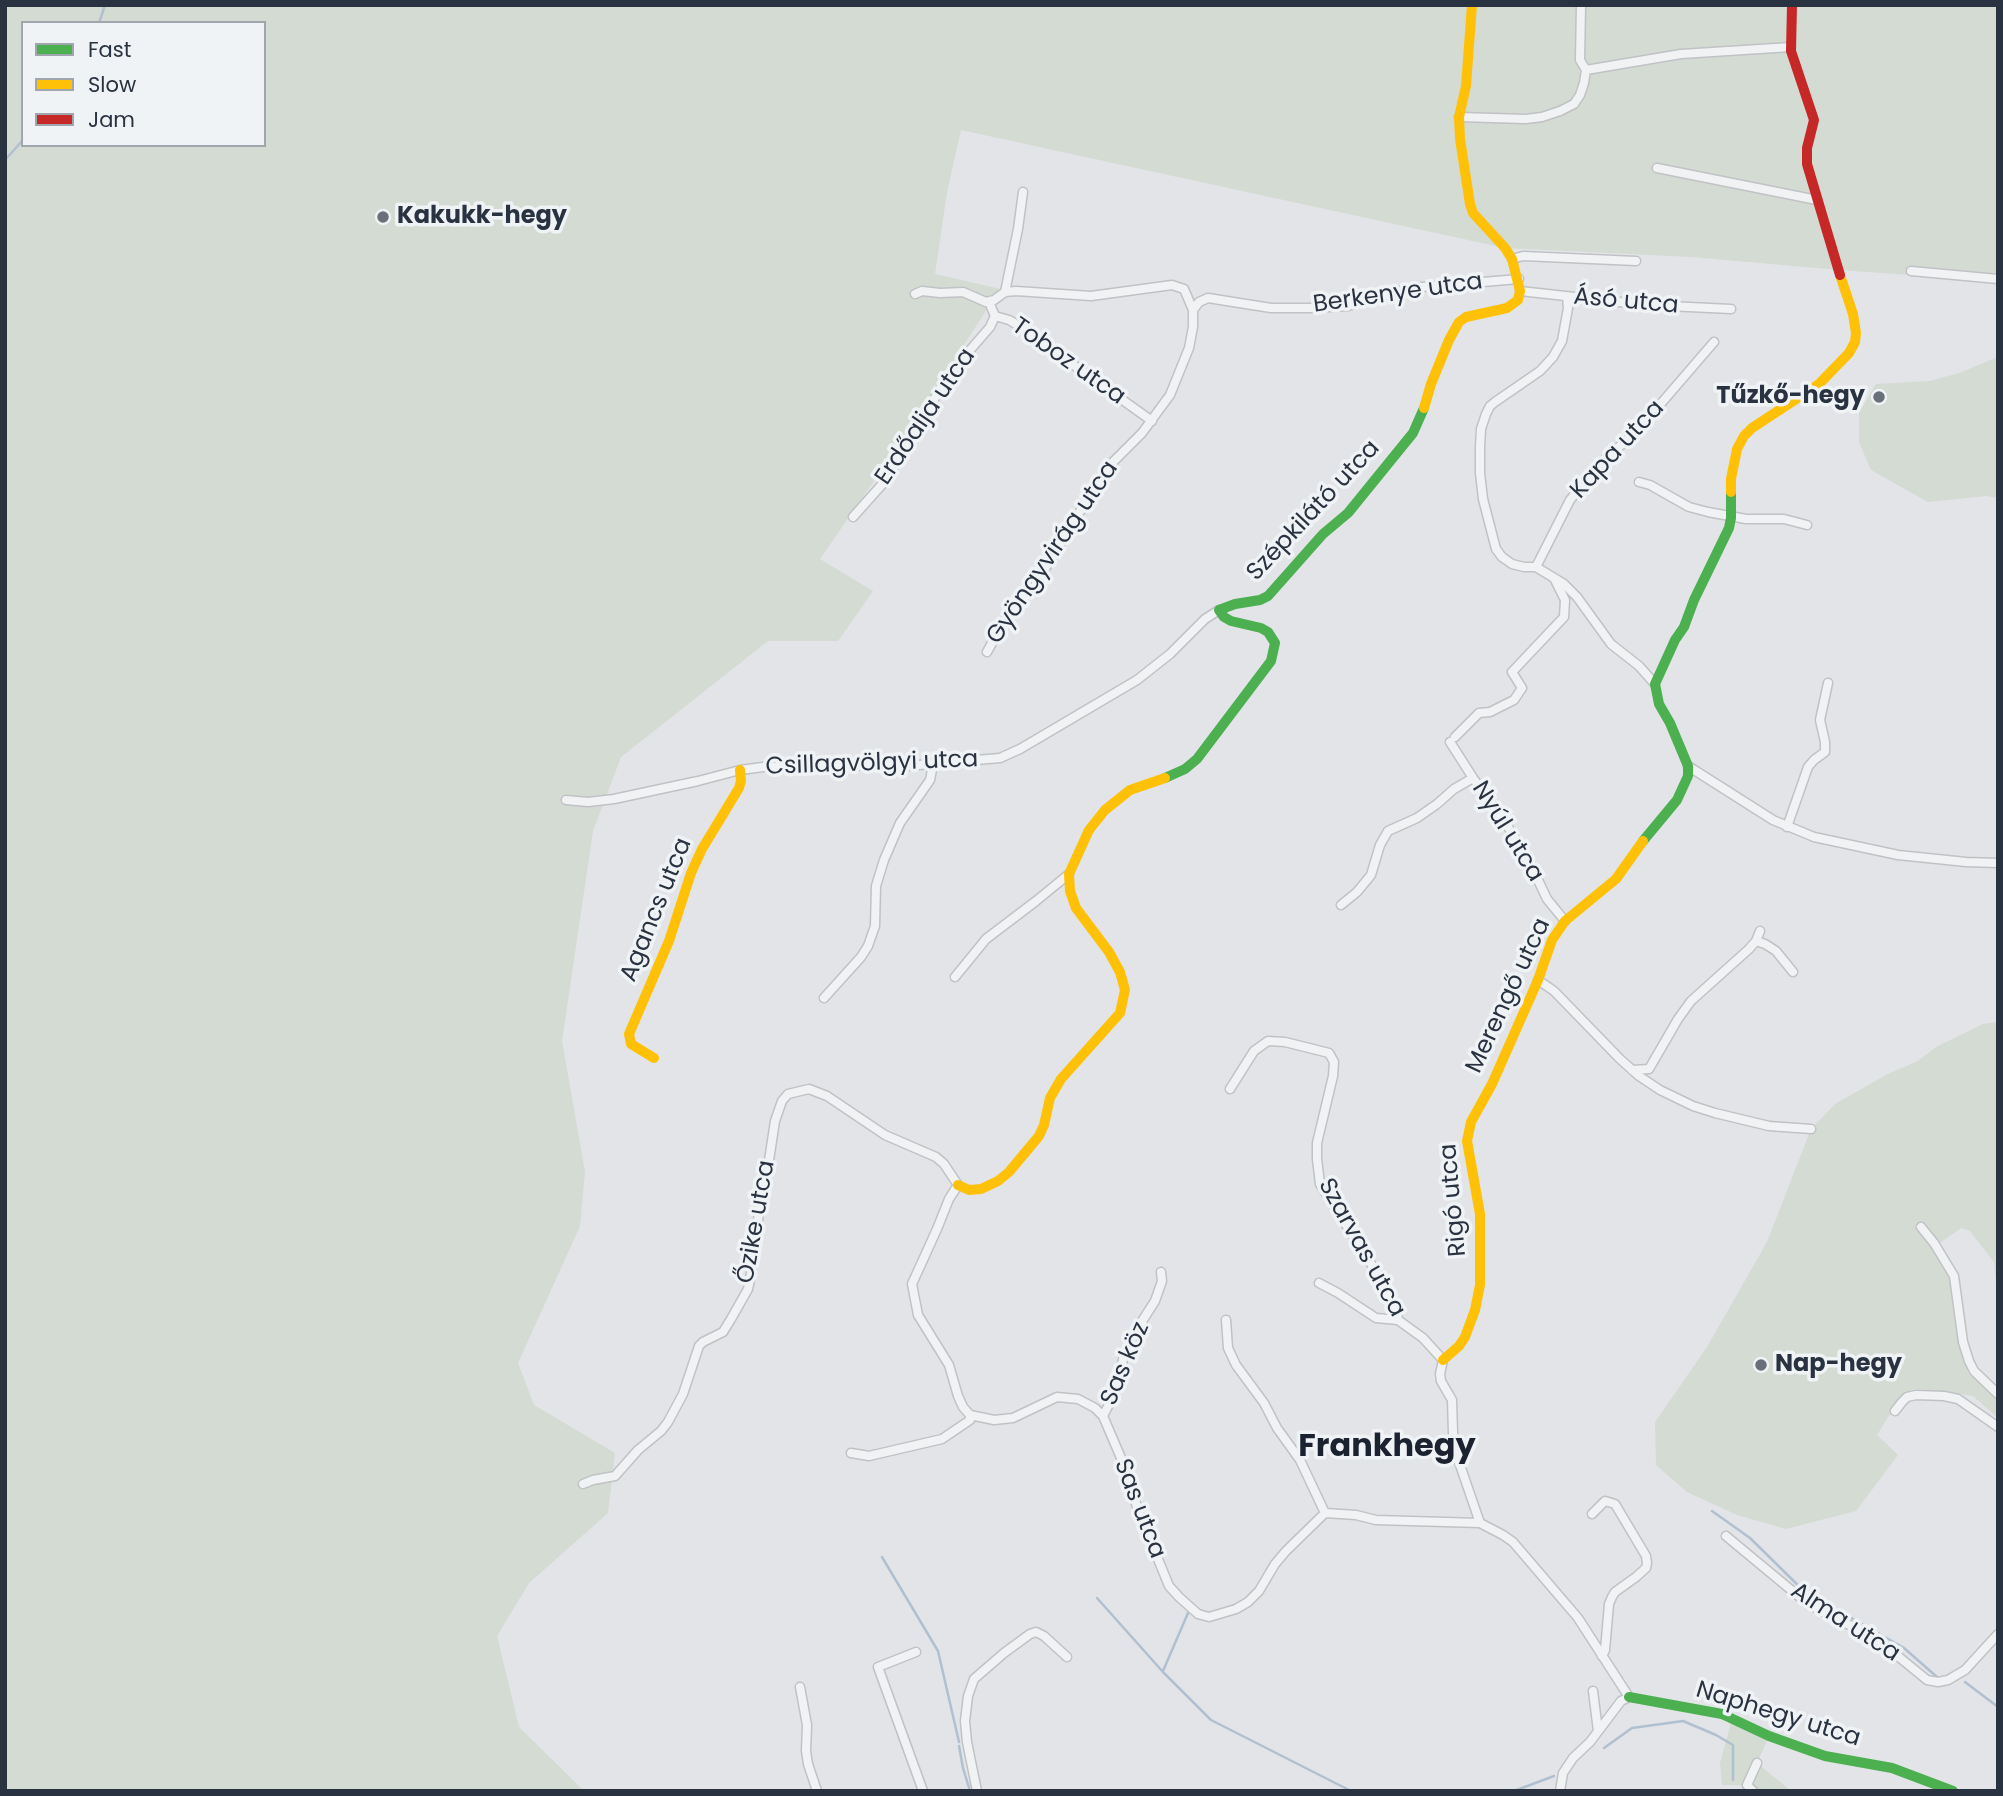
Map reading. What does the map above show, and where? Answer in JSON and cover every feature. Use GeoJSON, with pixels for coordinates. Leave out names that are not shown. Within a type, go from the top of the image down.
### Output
{"type":"FeatureCollection","features":[{"type":"Feature","properties":{"kind":"street"},"geometry":{"type":"LineString","coordinates":[[1472,5],[1466,86],[1459,117],[1470,204],[1473,214],[1512,259],[1520,291]]}},
{"type":"Feature","properties":{"kind":"street"},"geometry":{"type":"LineString","coordinates":[[1459,117],[1542,117],[1574,103],[1580,95],[1586,70],[1580,60],[1581,5]]}},
{"type":"Feature","properties":{"kind":"street"},"geometry":{"type":"LineString","coordinates":[[1791,5],[1791,47],[1813,116],[1807,159],[1846,291],[1855,326],[1855,342],[1832,373],[1744,436],[1737,449],[1731,479],[1729,528],[1656,684],[1659,704],[1688,766],[1751,808],[1787,827],[1814,837],[1898,855],[1954,862],[1998,863]]}},
{"type":"Feature","properties":{"kind":"street"},"geometry":{"type":"LineString","coordinates":[[1586,70],[1681,54],[1791,47]]}},
{"type":"Feature","properties":{"kind":"street"},"geometry":{"type":"LineString","coordinates":[[1657,168],[1817,200]]}},
{"type":"Feature","properties":{"kind":"street"},"geometry":{"type":"LineString","coordinates":[[1005,292],[1023,192]]}},
{"type":"Feature","properties":{"kind":"street"},"geometry":{"type":"LineString","coordinates":[[1512,259],[1523,256],[1636,261]]}},
{"type":"Feature","properties":{"kind":"street"},"geometry":{"type":"LineString","coordinates":[[1911,271],[1998,279]]}},
{"type":"Feature","properties":{"kind":"street","name":"Berkenye utca"},"geometry":{"type":"LineString","coordinates":[[1193,310],[1199,302],[1208,298],[1271,308],[1348,306],[1410,288],[1519,279]]}},
{"type":"Feature","properties":{"kind":"street"},"geometry":{"type":"LineString","coordinates":[[915,294],[922,291],[963,292],[971,294],[979,301],[989,302],[1005,292],[1091,296],[1172,285],[1184,289],[1193,310]]}},
{"type":"Feature","properties":{"kind":"street","name":"Ásó utca"},"geometry":{"type":"LineString","coordinates":[[1520,291],[1647,306],[1731,309]]}},
{"type":"Feature","properties":{"kind":"street","name":"Szépkilátó utca"},"geometry":{"type":"LineString","coordinates":[[1219,610],[1268,596],[1324,534],[1348,513],[1419,423],[1444,353],[1459,322],[1466,317],[1513,305],[1518,300],[1520,291]]}},
{"type":"Feature","properties":{"kind":"street"},"geometry":{"type":"LineString","coordinates":[[1567,297],[1562,341],[1553,356],[1540,371],[1490,406],[1481,429],[1480,473],[1483,499],[1496,549],[1502,557],[1512,564],[1536,567],[1564,584],[1577,597],[1611,644],[1639,666],[1656,684]]}},
{"type":"Feature","properties":{"kind":"street","name":"Toboz utca"},"geometry":{"type":"LineString","coordinates":[[989,302],[995,316],[1016,324],[1152,421]]}},
{"type":"Feature","properties":{"kind":"street","name":"Gyöngyvirág utca"},"geometry":{"type":"LineString","coordinates":[[987,652],[1003,623],[1034,587],[1101,477],[1152,421],[1170,395],[1189,348],[1194,327],[1193,310]]}},
{"type":"Feature","properties":{"kind":"street","name":"Erdőalja utca"},"geometry":{"type":"LineString","coordinates":[[853,517],[886,480],[942,386],[990,327],[995,316]]}},
{"type":"Feature","properties":{"kind":"street","name":"Kapa utca"},"geometry":{"type":"LineString","coordinates":[[1536,567],[1570,500],[1601,463],[1639,429],[1714,342]]}},
{"type":"Feature","properties":{"kind":"street"},"geometry":{"type":"LineString","coordinates":[[1639,482],[1650,485],[1689,507],[1731,517],[1784,519],[1807,525]]}},
{"type":"Feature","properties":{"kind":"street","name":"Nyúl utca"},"geometry":{"type":"LineString","coordinates":[[1554,578],[1565,600],[1564,617],[1512,672],[1522,688],[1514,700],[1490,712],[1479,713],[1453,739],[1473,778],[1530,863],[1547,899],[1565,921]]}},
{"type":"Feature","properties":{"kind":"street"},"geometry":{"type":"LineString","coordinates":[[1103,1416],[1085,1401],[1062,1397],[1013,1419],[994,1420],[971,1415],[958,1396],[955,1380],[944,1355],[918,1315],[912,1284],[949,1199],[958,1185],[968,1190],[981,1189],[1009,1172],[1038,1136],[1060,1080],[1120,1013],[1125,990],[1120,972],[1109,952],[1076,908],[1070,891],[1069,874],[1088,830],[1105,810],[1130,790],[1174,775],[1196,759],[1271,661],[1275,643],[1268,632],[1231,621],[1219,610]]}},
{"type":"Feature","properties":{"kind":"street","name":"Csillagvölgyi utca"},"geometry":{"type":"LineString","coordinates":[[566,800],[588,802],[614,799],[740,770],[783,765],[880,767],[1000,758],[1020,749],[1140,677],[1170,654],[1205,619],[1219,610]]}},
{"type":"Feature","properties":{"kind":"street"},"geometry":{"type":"LineString","coordinates":[[1787,827],[1808,767],[1825,752],[1819,720],[1828,683]]}},
{"type":"Feature","properties":{"kind":"street"},"geometry":{"type":"LineString","coordinates":[[824,998],[868,946],[875,926],[876,886],[884,860],[900,823],[930,780],[933,765]]}},
{"type":"Feature","properties":{"kind":"street","name":"Merengő utca"},"geometry":{"type":"LineString","coordinates":[[1477,1110],[1492,1083],[1538,980],[1552,940],[1565,921],[1616,879],[1655,825],[1677,800],[1688,776],[1688,766]]}},
{"type":"Feature","properties":{"kind":"street","name":"Agancs utca"},"geometry":{"type":"LineString","coordinates":[[654,1058],[631,1044],[629,1034],[669,941],[691,873],[702,849],[739,788],[740,770]]}},
{"type":"Feature","properties":{"kind":"street"},"geometry":{"type":"LineString","coordinates":[[1341,905],[1357,892],[1371,875],[1380,845],[1388,831],[1417,818],[1473,778]]}},
{"type":"Feature","properties":{"kind":"street"},"geometry":{"type":"LineString","coordinates":[[956,976],[986,939],[1069,874]]}},
{"type":"Feature","properties":{"kind":"street"},"geometry":{"type":"LineString","coordinates":[[1632,1070],[1648,1069],[1691,1001],[1749,949],[1760,931]]}},
{"type":"Feature","properties":{"kind":"street"},"geometry":{"type":"LineString","coordinates":[[1756,941],[1776,951],[1793,972]]}},
{"type":"Feature","properties":{"kind":"street"},"geometry":{"type":"LineString","coordinates":[[1538,980],[1581,1017],[1608,1049],[1660,1090],[1693,1106],[1769,1126],[1811,1129]]}},
{"type":"Feature","properties":{"kind":"street","name":"Szarvas utca"},"geometry":{"type":"LineString","coordinates":[[1230,1089],[1254,1051],[1268,1041],[1329,1053],[1334,1062],[1333,1076],[1317,1143],[1320,1184],[1389,1292],[1398,1320],[1423,1338],[1443,1360]]}},
{"type":"Feature","properties":{"kind":"street","name":"Őzike utca"},"geometry":{"type":"LineString","coordinates":[[583,1485],[593,1480],[615,1476],[638,1450],[663,1429],[682,1394],[699,1346],[723,1332],[748,1289],[775,1121],[782,1101],[788,1094],[809,1089],[827,1096],[885,1135],[936,1157],[958,1185]]}},
{"type":"Feature","properties":{"kind":"street","name":"Rigó utca"},"geometry":{"type":"LineString","coordinates":[[1443,1360],[1459,1346],[1465,1336],[1475,1310],[1480,1285],[1480,1214],[1467,1141],[1477,1110]]}},
{"type":"Feature","properties":{"kind":"street"},"geometry":{"type":"LineString","coordinates":[[1921,1227],[1954,1276],[1963,1342],[1969,1361],[1974,1371],[1998,1394]]}},
{"type":"Feature","properties":{"kind":"street","name":"Sas köz"},"geometry":{"type":"LineString","coordinates":[[1103,1416],[1112,1400],[1127,1348],[1155,1301],[1162,1281],[1161,1272]]}},
{"type":"Feature","properties":{"kind":"street"},"geometry":{"type":"LineString","coordinates":[[1320,1283],[1376,1318],[1398,1320]]}},
{"type":"Feature","properties":{"kind":"street"},"geometry":{"type":"LineString","coordinates":[[1226,1320],[1228,1348],[1236,1365],[1265,1403],[1277,1429],[1300,1460],[1325,1513],[1356,1515],[1376,1520],[1480,1523],[1513,1542],[1578,1618],[1629,1697],[1621,1701],[1573,1758],[1563,1773],[1560,1791]]}},
{"type":"Feature","properties":{"kind":"street"},"geometry":{"type":"LineString","coordinates":[[1443,1360],[1441,1381],[1452,1400],[1453,1433],[1459,1462],[1480,1523]]}},
{"type":"Feature","properties":{"kind":"street"},"geometry":{"type":"LineString","coordinates":[[1895,1411],[1907,1398],[1916,1395],[1944,1396],[1958,1399],[1998,1427]]}},
{"type":"Feature","properties":{"kind":"street"},"geometry":{"type":"LineString","coordinates":[[851,1453],[869,1456],[942,1439],[970,1420],[971,1415]]}},
{"type":"Feature","properties":{"kind":"street","name":"Sas utca"},"geometry":{"type":"LineString","coordinates":[[1103,1416],[1125,1465],[1138,1510],[1155,1546],[1169,1586],[1198,1614],[1209,1617],[1236,1609],[1248,1602],[1259,1591],[1286,1551],[1325,1513]]}},
{"type":"Feature","properties":{"kind":"street"},"geometry":{"type":"LineString","coordinates":[[1592,1514],[1605,1502],[1615,1504],[1646,1556],[1647,1563],[1646,1568],[1612,1597],[1602,1656]]}},
{"type":"Feature","properties":{"kind":"street","name":"Alma utca"},"geometry":{"type":"LineString","coordinates":[[1726,1536],[1808,1604],[1877,1639],[1927,1680],[1948,1681],[1965,1670],[1998,1633]]}},
{"type":"Feature","properties":{"kind":"street"},"geometry":{"type":"LineString","coordinates":[[977,1791],[965,1721],[968,1696],[974,1679],[996,1659],[1036,1632],[1067,1657]]}},
{"type":"Feature","properties":{"kind":"street"},"geometry":{"type":"LineString","coordinates":[[916,1651],[878,1667],[923,1791]]}},
{"type":"Feature","properties":{"kind":"street"},"geometry":{"type":"LineString","coordinates":[[800,1687],[807,1725],[808,1764],[817,1791]]}},
{"type":"Feature","properties":{"kind":"street"},"geometry":{"type":"LineString","coordinates":[[1593,1691],[1598,1731]]}},
{"type":"Feature","properties":{"kind":"street","name":"Naphegy utca"},"geometry":{"type":"LineString","coordinates":[[1629,1697],[1721,1714],[1769,1736],[1825,1756],[1892,1768],[1953,1791]]}},
{"type":"Feature","properties":{"kind":"street"},"geometry":{"type":"LineString","coordinates":[[1750,1788],[1757,1763]]}},
{"type":"Feature","properties":{"kind":"shaded area"},"geometry":{"type":"Polygon","coordinates":[[[5,5],[1998,5],[1998,281],[1692,257],[1505,248],[961,130],[947,192],[935,274],[1000,289],[903,439],[820,559],[873,591],[838,641],[768,641],[621,757],[593,831],[562,1041],[585,1172],[580,1226],[518,1363],[534,1405],[615,1453],[608,1513],[529,1583],[497,1636],[519,1727],[584,1791],[5,1791],[5,5]]]}},
{"type":"Feature","properties":{"kind":"shaded area"},"geometry":{"type":"Polygon","coordinates":[[[1998,357],[1998,498],[1986,496],[1928,502],[1871,470],[1859,442],[1859,413],[1876,384],[1930,381],[1959,373],[1998,357]]]}},
{"type":"Feature","properties":{"kind":"shaded area"},"geometry":{"type":"Polygon","coordinates":[[[1998,1022],[1998,1303],[1994,1262],[1970,1231],[1961,1228],[1933,1248],[1942,1260],[1951,1283],[1958,1339],[1968,1373],[1998,1400],[1998,1418],[1973,1396],[1913,1389],[1900,1398],[1877,1435],[1898,1455],[1856,1511],[1786,1529],[1737,1515],[1687,1492],[1656,1465],[1655,1422],[1707,1347],[1767,1242],[1811,1129],[1835,1104],[1888,1074],[1918,1061],[1936,1047],[1983,1024],[1998,1022]]]}},
{"type":"Feature","properties":{"kind":"shaded area"},"geometry":{"type":"Polygon","coordinates":[[[1732,1719],[1769,1736],[1757,1763],[1791,1791],[1753,1791],[1747,1785],[1722,1785],[1720,1763],[1732,1719]]]}},
{"type":"Feature","properties":{"kind":"waterway"},"geometry":{"type":"LineString","coordinates":[[100,21],[105,5]]}},
{"type":"Feature","properties":{"kind":"waterway"},"geometry":{"type":"LineString","coordinates":[[5,160],[21,142]]}},
{"type":"Feature","properties":{"kind":"waterway"},"geometry":{"type":"LineString","coordinates":[[1712,1511],[1750,1538],[1812,1599],[1904,1648],[1937,1677]]}},
{"type":"Feature","properties":{"kind":"waterway"},"geometry":{"type":"LineString","coordinates":[[882,1557],[938,1651],[959,1742]]}},
{"type":"Feature","properties":{"kind":"waterway"},"geometry":{"type":"LineString","coordinates":[[1097,1598],[1163,1672],[1211,1720],[1351,1791]]}},
{"type":"Feature","properties":{"kind":"waterway"},"geometry":{"type":"LineString","coordinates":[[1163,1671],[1188,1613]]}},
{"type":"Feature","properties":{"kind":"waterway"},"geometry":{"type":"LineString","coordinates":[[1965,1682],[1998,1707]]}},
{"type":"Feature","properties":{"kind":"waterway"},"geometry":{"type":"LineString","coordinates":[[1604,1748],[1632,1728],[1683,1721],[1733,1745],[1733,1780]]}},
{"type":"Feature","properties":{"kind":"waterway"},"geometry":{"type":"LineString","coordinates":[[959,1746],[970,1791]]}},
{"type":"Feature","properties":{"kind":"waterway"},"geometry":{"type":"LineString","coordinates":[[1514,1791],[1554,1776]]}},
{"type":"Feature","properties":{"kind":"traffic: fast"},"geometry":{"type":"LineString","coordinates":[[1165,778],[1185,769],[1197,759],[1271,661],[1275,643],[1268,632],[1231,621],[1219,610],[1268,596],[1323,534],[1348,513],[1413,433],[1424,408]]}},
{"type":"Feature","properties":{"kind":"traffic: fast"},"geometry":{"type":"LineString","coordinates":[[1643,841],[1677,800],[1688,776],[1688,766],[1659,704],[1655,684],[1729,528],[1731,492]]}},
{"type":"Feature","properties":{"kind":"traffic: fast"},"geometry":{"type":"LineString","coordinates":[[1629,1697],[1722,1714],[1769,1736],[1825,1756],[1892,1768],[1953,1791]]}},
{"type":"Feature","properties":{"kind":"traffic: slow"},"geometry":{"type":"LineString","coordinates":[[1424,408],[1431,384],[1459,322],[1466,317],[1507,308],[1518,300],[1520,291],[1512,259],[1473,213],[1470,204],[1459,117],[1466,86],[1472,5]]}},
{"type":"Feature","properties":{"kind":"traffic: slow"},"geometry":{"type":"LineString","coordinates":[[1731,492],[1737,449],[1744,436],[1819,384],[1849,353],[1855,342],[1853,314],[1840,275]]}},
{"type":"Feature","properties":{"kind":"traffic: slow"},"geometry":{"type":"LineString","coordinates":[[654,1058],[631,1044],[629,1034],[669,941],[691,873],[702,849],[739,788],[740,770]]}},
{"type":"Feature","properties":{"kind":"traffic: slow"},"geometry":{"type":"LineString","coordinates":[[958,1185],[969,1190],[981,1189],[1009,1172],[1039,1136],[1050,1098],[1061,1079],[1120,1013],[1125,990],[1120,972],[1109,952],[1076,908],[1070,891],[1069,874],[1089,830],[1105,810],[1130,790],[1165,778]]}},
{"type":"Feature","properties":{"kind":"traffic: slow"},"geometry":{"type":"LineString","coordinates":[[1443,1360],[1465,1337],[1475,1310],[1480,1285],[1480,1214],[1467,1141],[1471,1122],[1492,1084],[1538,980],[1552,940],[1565,921],[1616,879],[1643,841]]}},
{"type":"Feature","properties":{"kind":"traffic: jam"},"geometry":{"type":"LineString","coordinates":[[1792,5],[1791,51],[1814,120],[1807,148],[1807,164],[1840,275]]}},
{"type":"Feature","properties":{"kind":"place","name":"Kakukk-hegy"},"geometry":{"type":"Point","coordinates":[383,217]}},
{"type":"Feature","properties":{"kind":"place","name":"Tűzkő-hegy"},"geometry":{"type":"Point","coordinates":[1879,397]}},
{"type":"Feature","properties":{"kind":"place","name":"Nap-hegy"},"geometry":{"type":"Point","coordinates":[1761,1365]}},
{"type":"Feature","properties":{"kind":"district","name":"Frankhegy"},"geometry":{"type":"Point","coordinates":[1387,1448]}}]}
